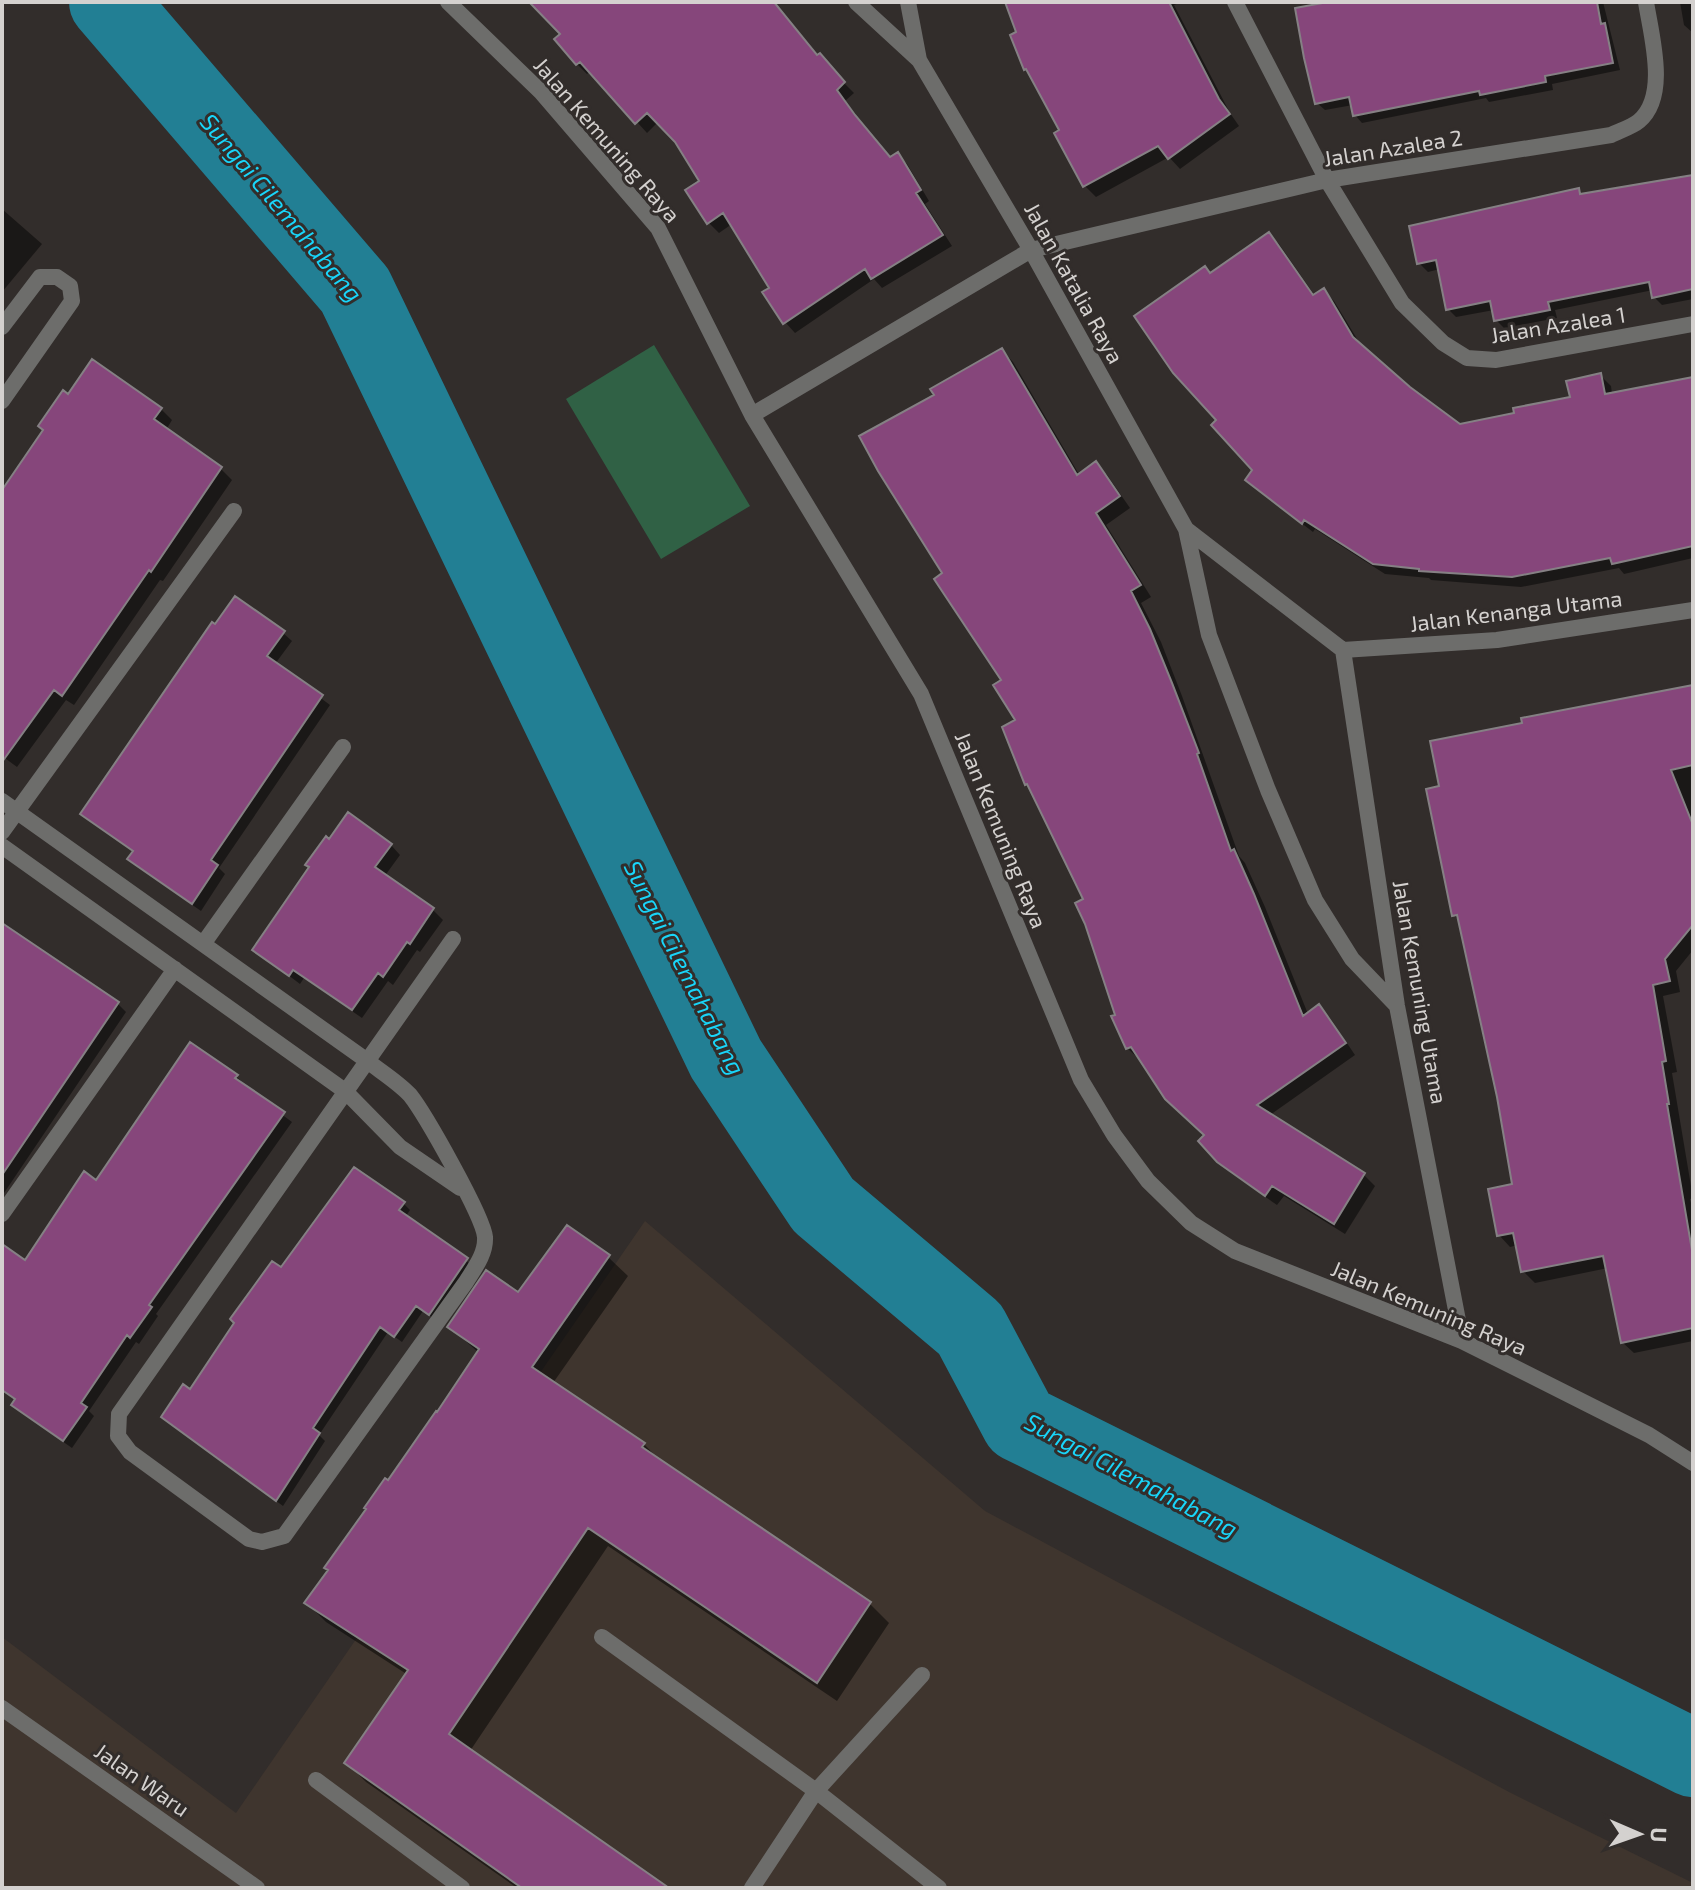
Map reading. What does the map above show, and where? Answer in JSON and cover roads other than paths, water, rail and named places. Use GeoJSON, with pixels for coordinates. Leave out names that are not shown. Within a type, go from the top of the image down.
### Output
{"type":"FeatureCollection","features":[{"type":"Feature","properties":{"kind":"street","name":"Jalan Kemuning Raya"},"geometry":{"type":"LineString","coordinates":[[448,2],[541,92],[658,228],[752,415],[921,694],[1081,1080],[1114,1135],[1148,1181],[1191,1223],[1235,1251],[1462,1341],[1649,1435],[1693,1463]]}},
{"type":"Feature","properties":{"kind":"street","name":"Jalan Katalia Raya"},"geometry":{"type":"LineString","coordinates":[[856,2],[919,60],[1031,250],[1186,529],[1209,635],[1268,790],[1315,900],[1352,959],[1397,1006]]}},
{"type":"Feature","properties":{"kind":"street","name":"Jalan Katalia Raya"},"geometry":{"type":"LineString","coordinates":[[908,2],[919,60]]}},
{"type":"Feature","properties":{"kind":"street","name":"Jalan Azalea 1"},"geometry":{"type":"LineString","coordinates":[[1235,2],[1327,180],[1402,303],[1443,343],[1467,358],[1496,360],[1693,324]]}},
{"type":"Feature","properties":{"kind":"street","name":"Jalan Azalea 2"},"geometry":{"type":"LineString","coordinates":[[752,415],[1031,250],[1327,180],[1611,135],[1639,121],[1655,100],[1656,69],[1646,2]]}},
{"type":"Feature","properties":{"kind":"street"},"geometry":{"type":"LineString","coordinates":[[2,327],[40,277],[57,277],[70,286],[72,301],[2,401]]}},
{"type":"Feature","properties":{"kind":"street"},"geometry":{"type":"LineString","coordinates":[[2,832],[234,511]]}},
{"type":"Feature","properties":{"kind":"street","name":"Jalan Katalia Raya"},"geometry":{"type":"LineString","coordinates":[[1186,529],[1343,650]]}},
{"type":"Feature","properties":{"kind":"street","name":"Jalan Kenanga Utama"},"geometry":{"type":"LineString","coordinates":[[1343,650],[1497,640],[1693,610]]}},
{"type":"Feature","properties":{"kind":"street","name":"Jalan Kemuning Utama"},"geometry":{"type":"LineString","coordinates":[[1343,650],[1397,1006],[1462,1341]]}},
{"type":"Feature","properties":{"kind":"street"},"geometry":{"type":"LineString","coordinates":[[203,944],[343,747]]}},
{"type":"Feature","properties":{"kind":"street"},"geometry":{"type":"LineString","coordinates":[[2,801],[366,1060],[408,1093],[430,1125],[474,1206],[485,1238],[480,1260],[284,1536],[262,1542],[249,1539],[130,1452],[118,1436],[119,1414],[366,1060],[453,939]]}},
{"type":"Feature","properties":{"kind":"street"},"geometry":{"type":"LineString","coordinates":[[2,846],[345,1091],[400,1147],[464,1191]]}},
{"type":"Feature","properties":{"kind":"street"},"geometry":{"type":"LineString","coordinates":[[2,1214],[175,969]]}},
{"type":"Feature","properties":{"kind":"street"},"geometry":{"type":"LineString","coordinates":[[602,1637],[816,1791],[939,1888]]}},
{"type":"Feature","properties":{"kind":"street"},"geometry":{"type":"LineString","coordinates":[[752,1888],[816,1791],[922,1675]]}},
{"type":"Feature","properties":{"kind":"street","name":"Jalan Waru"},"geometry":{"type":"LineString","coordinates":[[2,1708],[257,1888]]}},
{"type":"Feature","properties":{"kind":"street"},"geometry":{"type":"LineString","coordinates":[[316,1780],[462,1888]]}},
{"type":"Feature","properties":{"kind":"waterway","name":"Sungai Cilemahabang"},"geometry":{"type":"LineString","coordinates":[[108,2],[355,290],[726,1059],[823,1205],[970,1329],[1020,1423],[1693,1758]]}}]}
